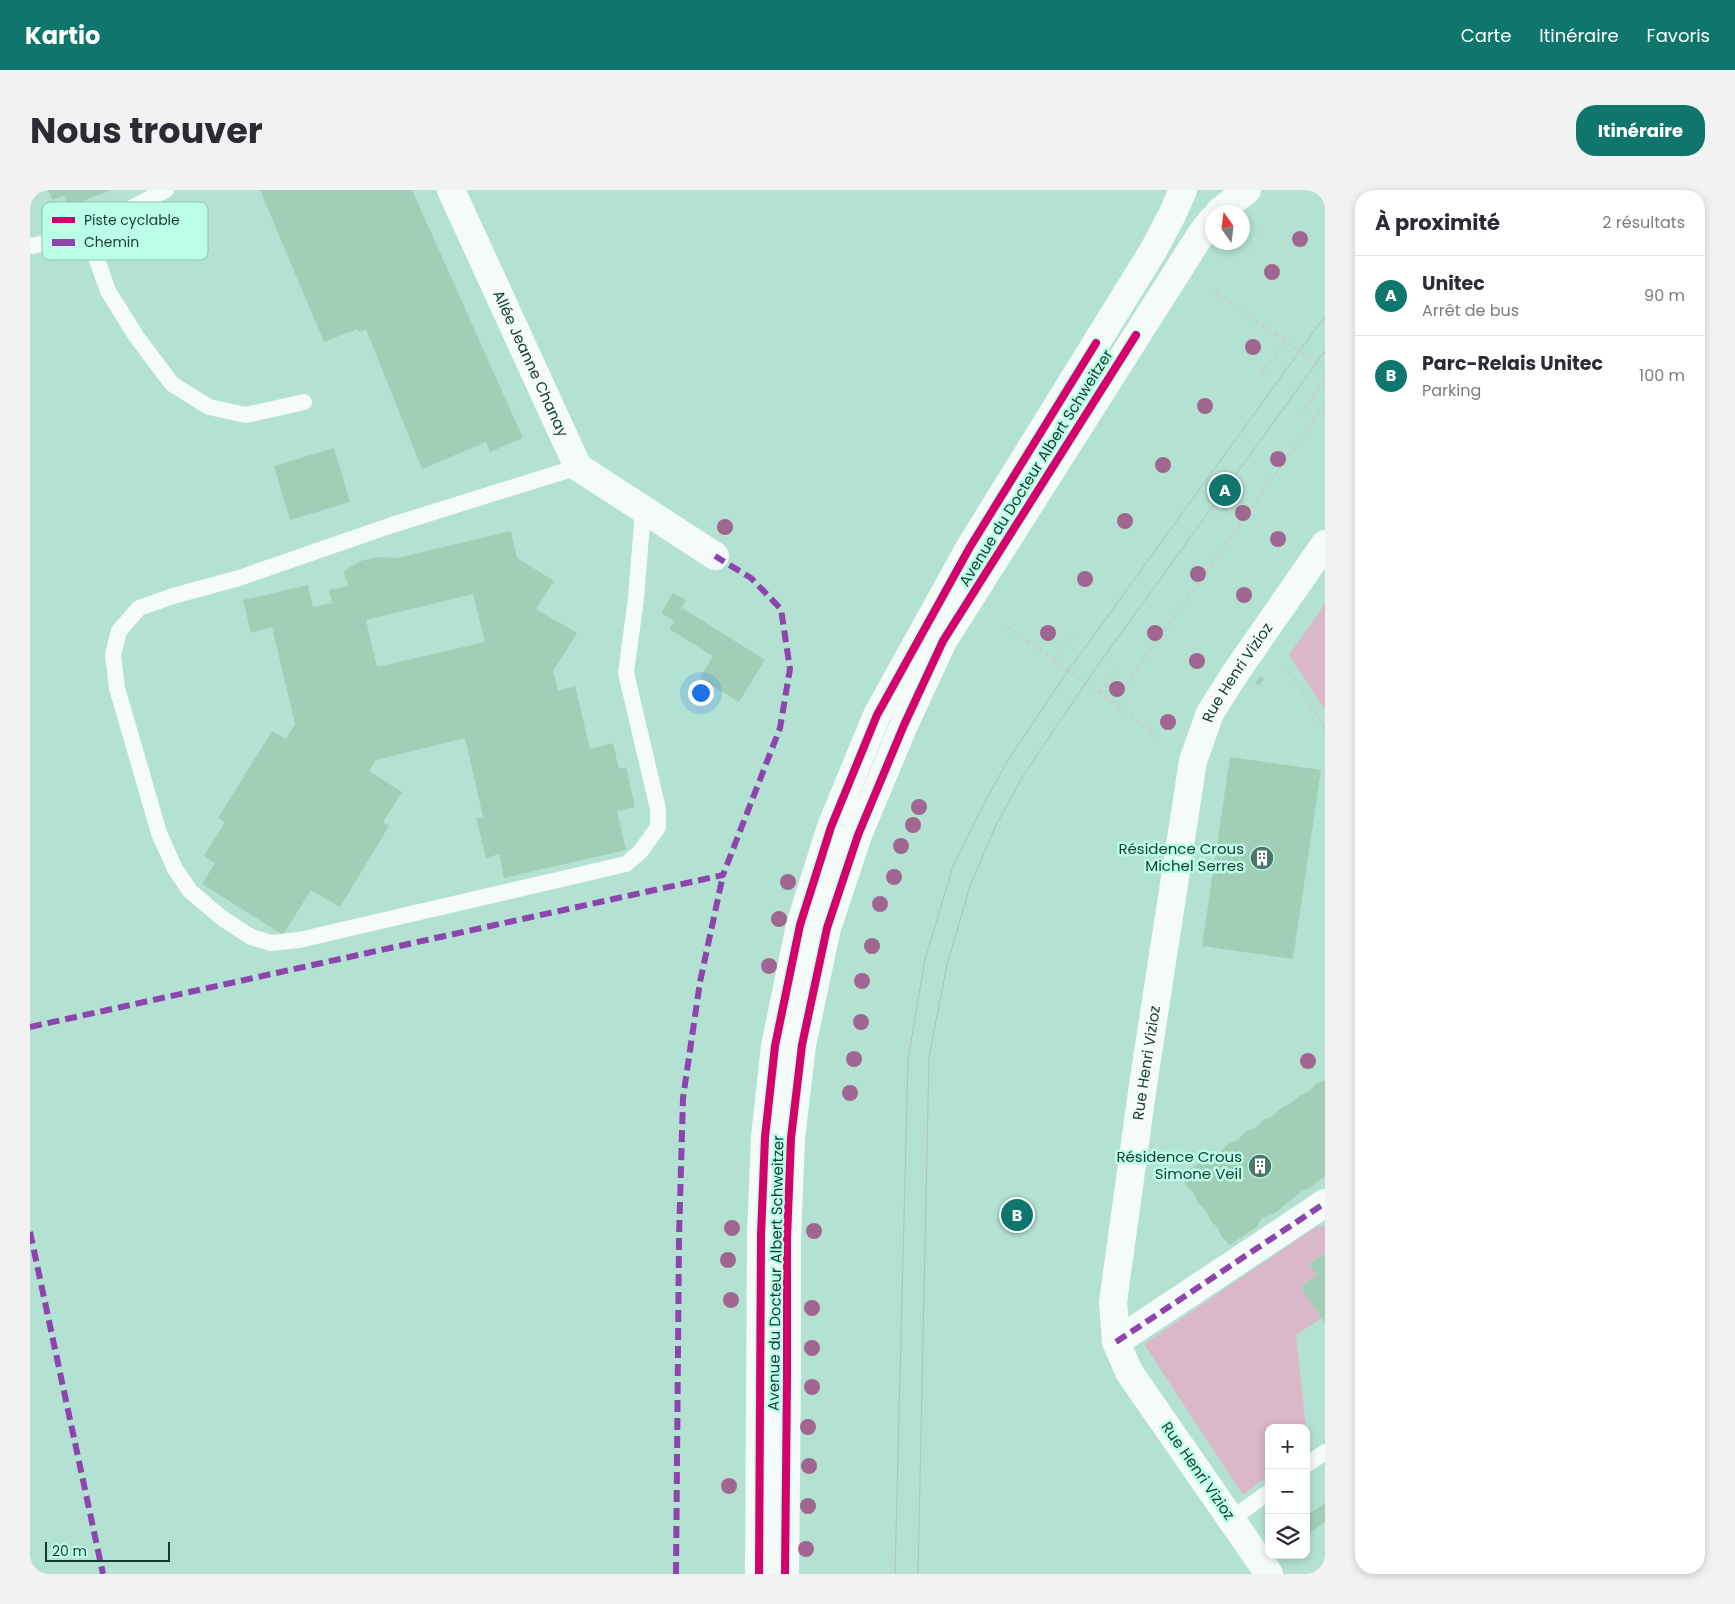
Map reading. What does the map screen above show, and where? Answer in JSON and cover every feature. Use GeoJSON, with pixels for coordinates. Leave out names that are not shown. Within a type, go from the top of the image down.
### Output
{"type":"FeatureCollection","features":[{"type":"Feature","properties":{"kind":"main road","name":"Allée Jeanne Chanay"},"geometry":{"type":"LineString","coordinates":[[451,190],[578,467]]}},
{"type":"Feature","properties":{"kind":"main road","name":"Avenue du Docteur Albert Schweitzer"},"geometry":{"type":"LineString","coordinates":[[759,1574],[762,1236],[766,1137],[775,1046],[800,925],[831,827],[878,716],[970,547],[1153,251],[1183,190]]}},
{"type":"Feature","properties":{"kind":"main road"},"geometry":{"type":"LineString","coordinates":[[1228,205],[1247,190]]}},
{"type":"Feature","properties":{"kind":"main road","name":"Avenue du Docteur Albert Schweitzer"},"geometry":{"type":"LineString","coordinates":[[785,1574],[787,1238],[791,1138],[802,1045],[827,928],[858,835],[904,725],[943,641],[1205,229]]}},
{"type":"Feature","properties":{"kind":"main road"},"geometry":{"type":"LineString","coordinates":[[578,467],[715,556]]}},
{"type":"Feature","properties":{"kind":"main road","name":"Rue Henri Vizioz"},"geometry":{"type":"LineString","coordinates":[[1269,1574],[1129,1372],[1116,1342],[1113,1302],[1193,761],[1210,713],[1236,672],[1325,544]]}},
{"type":"Feature","properties":{"kind":"main road"},"geometry":{"type":"LineString","coordinates":[[1116,1342],[1325,1203]]}},
{"type":"Feature","properties":{"kind":"lane"},"geometry":{"type":"LineString","coordinates":[[143,202],[166,190]]}},
{"type":"Feature","properties":{"kind":"lane"},"geometry":{"type":"LineString","coordinates":[[30,245],[42,243]]}},
{"type":"Feature","properties":{"kind":"lane"},"geometry":{"type":"LineString","coordinates":[[97,260],[108,291],[136,336],[172,384],[209,407],[246,415],[304,402]]}},
{"type":"Feature","properties":{"kind":"lane"},"geometry":{"type":"LineString","coordinates":[[578,467],[392,524],[239,578],[173,596],[139,608],[119,631],[113,656],[117,688],[159,833],[175,868],[190,891],[222,918],[251,937],[271,943],[299,940],[626,864],[640,852],[658,827],[658,809],[626,673],[636,598],[643,510]]}},
{"type":"Feature","properties":{"kind":"lane"},"geometry":{"type":"LineString","coordinates":[[1310,1462],[1325,1452]]}},
{"type":"Feature","properties":{"kind":"lane"},"geometry":{"type":"LineString","coordinates":[[1231,1519],[1265,1495]]}},
{"type":"Feature","properties":{"kind":"path"},"geometry":{"type":"LineString","coordinates":[[1208,288],[1325,369]]}},
{"type":"Feature","properties":{"kind":"path"},"geometry":{"type":"LineString","coordinates":[[1261,376],[1285,341]]}},
{"type":"Feature","properties":{"kind":"path"},"geometry":{"type":"LineString","coordinates":[[1303,410],[1325,381]]}},
{"type":"Feature","properties":{"kind":"path"},"geometry":{"type":"LineString","coordinates":[[1113,703],[1325,405]]}},
{"type":"Feature","properties":{"kind":"path"},"geometry":{"type":"LineString","coordinates":[[1006,626],[1193,761]]}},
{"type":"Feature","properties":{"kind":"path"},"geometry":{"type":"LineString","coordinates":[[1053,660],[1074,632]]}},
{"type":"Feature","properties":{"kind":"path"},"geometry":{"type":"LineString","coordinates":[[1263,634],[1325,728]]}},
{"type":"Feature","properties":{"kind":"path"},"geometry":{"type":"LineString","coordinates":[[1100,694],[1120,666]]}},
{"type":"Feature","properties":{"kind":"shaded area"},"geometry":{"type":"Polygon","coordinates":[[[1325,604],[1325,710],[1289,655],[1325,604]]]}},
{"type":"Feature","properties":{"kind":"shaded area"},"geometry":{"type":"Polygon","coordinates":[[[1325,1226],[1325,1253],[1309,1264],[1317,1275],[1300,1287],[1322,1318],[1296,1335],[1306,1424],[1265,1424],[1265,1478],[1243,1495],[1144,1344],[1316,1227],[1325,1226]]]}},
{"type":"Feature","properties":{"kind":"building"},"geometry":{"type":"Polygon","coordinates":[[[48,190],[111,190],[81,202],[66,202],[64,196],[52,200],[48,190]]]}},
{"type":"Feature","properties":{"kind":"building"},"geometry":{"type":"Polygon","coordinates":[[[260,190],[412,190],[523,438],[490,452],[486,442],[422,469],[366,329],[359,332],[357,329],[324,342],[260,190]]]}},
{"type":"Feature","properties":{"kind":"building"},"geometry":{"type":"Polygon","coordinates":[[[334,448],[350,502],[290,520],[274,466],[334,448]]]}},
{"type":"Feature","properties":{"kind":"building"},"geometry":{"type":"Polygon","coordinates":[[[511,531],[517,558],[554,581],[536,609],[577,633],[553,671],[558,691],[575,686],[590,749],[613,743],[619,769],[626,767],[635,807],[617,811],[626,850],[504,878],[499,854],[486,858],[476,818],[483,817],[465,738],[376,760],[369,771],[402,792],[383,822],[389,826],[340,907],[311,890],[283,935],[202,884],[215,863],[204,856],[225,822],[218,818],[272,731],[286,739],[295,724],[272,627],[251,633],[243,600],[308,585],[313,607],[332,603],[329,590],[348,586],[344,571],[360,561],[379,557],[397,558],[511,531]],[[473,594],[366,620],[377,667],[485,642],[473,594]]]}},
{"type":"Feature","properties":{"kind":"building"},"geometry":{"type":"Polygon","coordinates":[[[673,593],[686,600],[678,613],[682,608],[765,660],[739,702],[700,678],[713,656],[669,629],[674,621],[661,613],[673,593]]]}},
{"type":"Feature","properties":{"kind":"building"},"geometry":{"type":"Polygon","coordinates":[[[1260,676],[1264,679],[1259,686],[1255,683],[1260,676]]]}},
{"type":"Feature","properties":{"kind":"building","name":"Résidence Crous Michel Serres"},"geometry":{"type":"Polygon","coordinates":[[[1230,757],[1321,770],[1293,959],[1202,946],[1230,757]]]}},
{"type":"Feature","properties":{"kind":"building","name":"Résidence Crous Simone Veil"},"geometry":{"type":"Polygon","coordinates":[[[1325,1080],[1325,1177],[1310,1188],[1302,1191],[1275,1213],[1264,1218],[1263,1216],[1259,1225],[1230,1245],[1210,1220],[1206,1211],[1198,1203],[1194,1193],[1187,1187],[1182,1175],[1211,1155],[1220,1154],[1228,1144],[1238,1140],[1245,1132],[1256,1128],[1263,1120],[1273,1116],[1281,1108],[1325,1080]]]}},
{"type":"Feature","properties":{"kind":"building"},"geometry":{"type":"Polygon","coordinates":[[[1325,1253],[1325,1323],[1300,1287],[1317,1275],[1309,1264],[1325,1253]]]}},
{"type":"Feature","properties":{"kind":"building"},"geometry":{"type":"Polygon","coordinates":[[[1325,1503],[1325,1522],[1310,1532],[1310,1514],[1325,1503]]]}},
{"type":"Feature","properties":{"kind":"tram line"},"geometry":{"type":"LineString","coordinates":[[895,1574],[908,1059],[925,960],[953,866],[1008,760],[1068,671],[1325,316]]}},
{"type":"Feature","properties":{"kind":"tram line"},"geometry":{"type":"LineString","coordinates":[[918,1574],[929,1057],[947,965],[970,886],[995,827],[1023,776],[1093,672],[1325,351]]}},
{"type":"Feature","properties":{"kind":"marked path"},"geometry":{"type":"LineString","coordinates":[[30,1027],[723,875],[780,728],[790,669],[781,609],[751,578],[715,556]]}},
{"type":"Feature","properties":{"kind":"marked path"},"geometry":{"type":"LineString","coordinates":[[676,1574],[679,1237],[683,1098],[700,982],[723,875]]}},
{"type":"Feature","properties":{"kind":"marked path"},"geometry":{"type":"LineString","coordinates":[[1116,1342],[1325,1203]]}},
{"type":"Feature","properties":{"kind":"marked path"},"geometry":{"type":"LineString","coordinates":[[30,1232],[103,1574]]}},
{"type":"Feature","properties":{"kind":"cycle path"},"geometry":{"type":"LineString","coordinates":[[785,1574],[787,1238],[791,1138],[802,1045],[827,928],[858,835],[904,725],[943,641],[1136,335]]}},
{"type":"Feature","properties":{"kind":"cycle path"},"geometry":{"type":"LineString","coordinates":[[759,1574],[761,1235],[765,1137],[775,1046],[800,925],[831,827],[877,715],[970,547],[1096,343]]}},
{"type":"Feature","properties":{"kind":"place","name":"Unitec"},"geometry":{"type":"Point","coordinates":[1225,490]}},
{"type":"Feature","properties":{"kind":"place","name":"Résidence Crous Michel Serres"},"geometry":{"type":"Point","coordinates":[1262,858]}},
{"type":"Feature","properties":{"kind":"place","name":"Résidence Crous Simone Veil"},"geometry":{"type":"Point","coordinates":[1260,1166]}},
{"type":"Feature","properties":{"kind":"place","name":"Parc-Relais Unitec"},"geometry":{"type":"Point","coordinates":[1017,1215]}}]}
